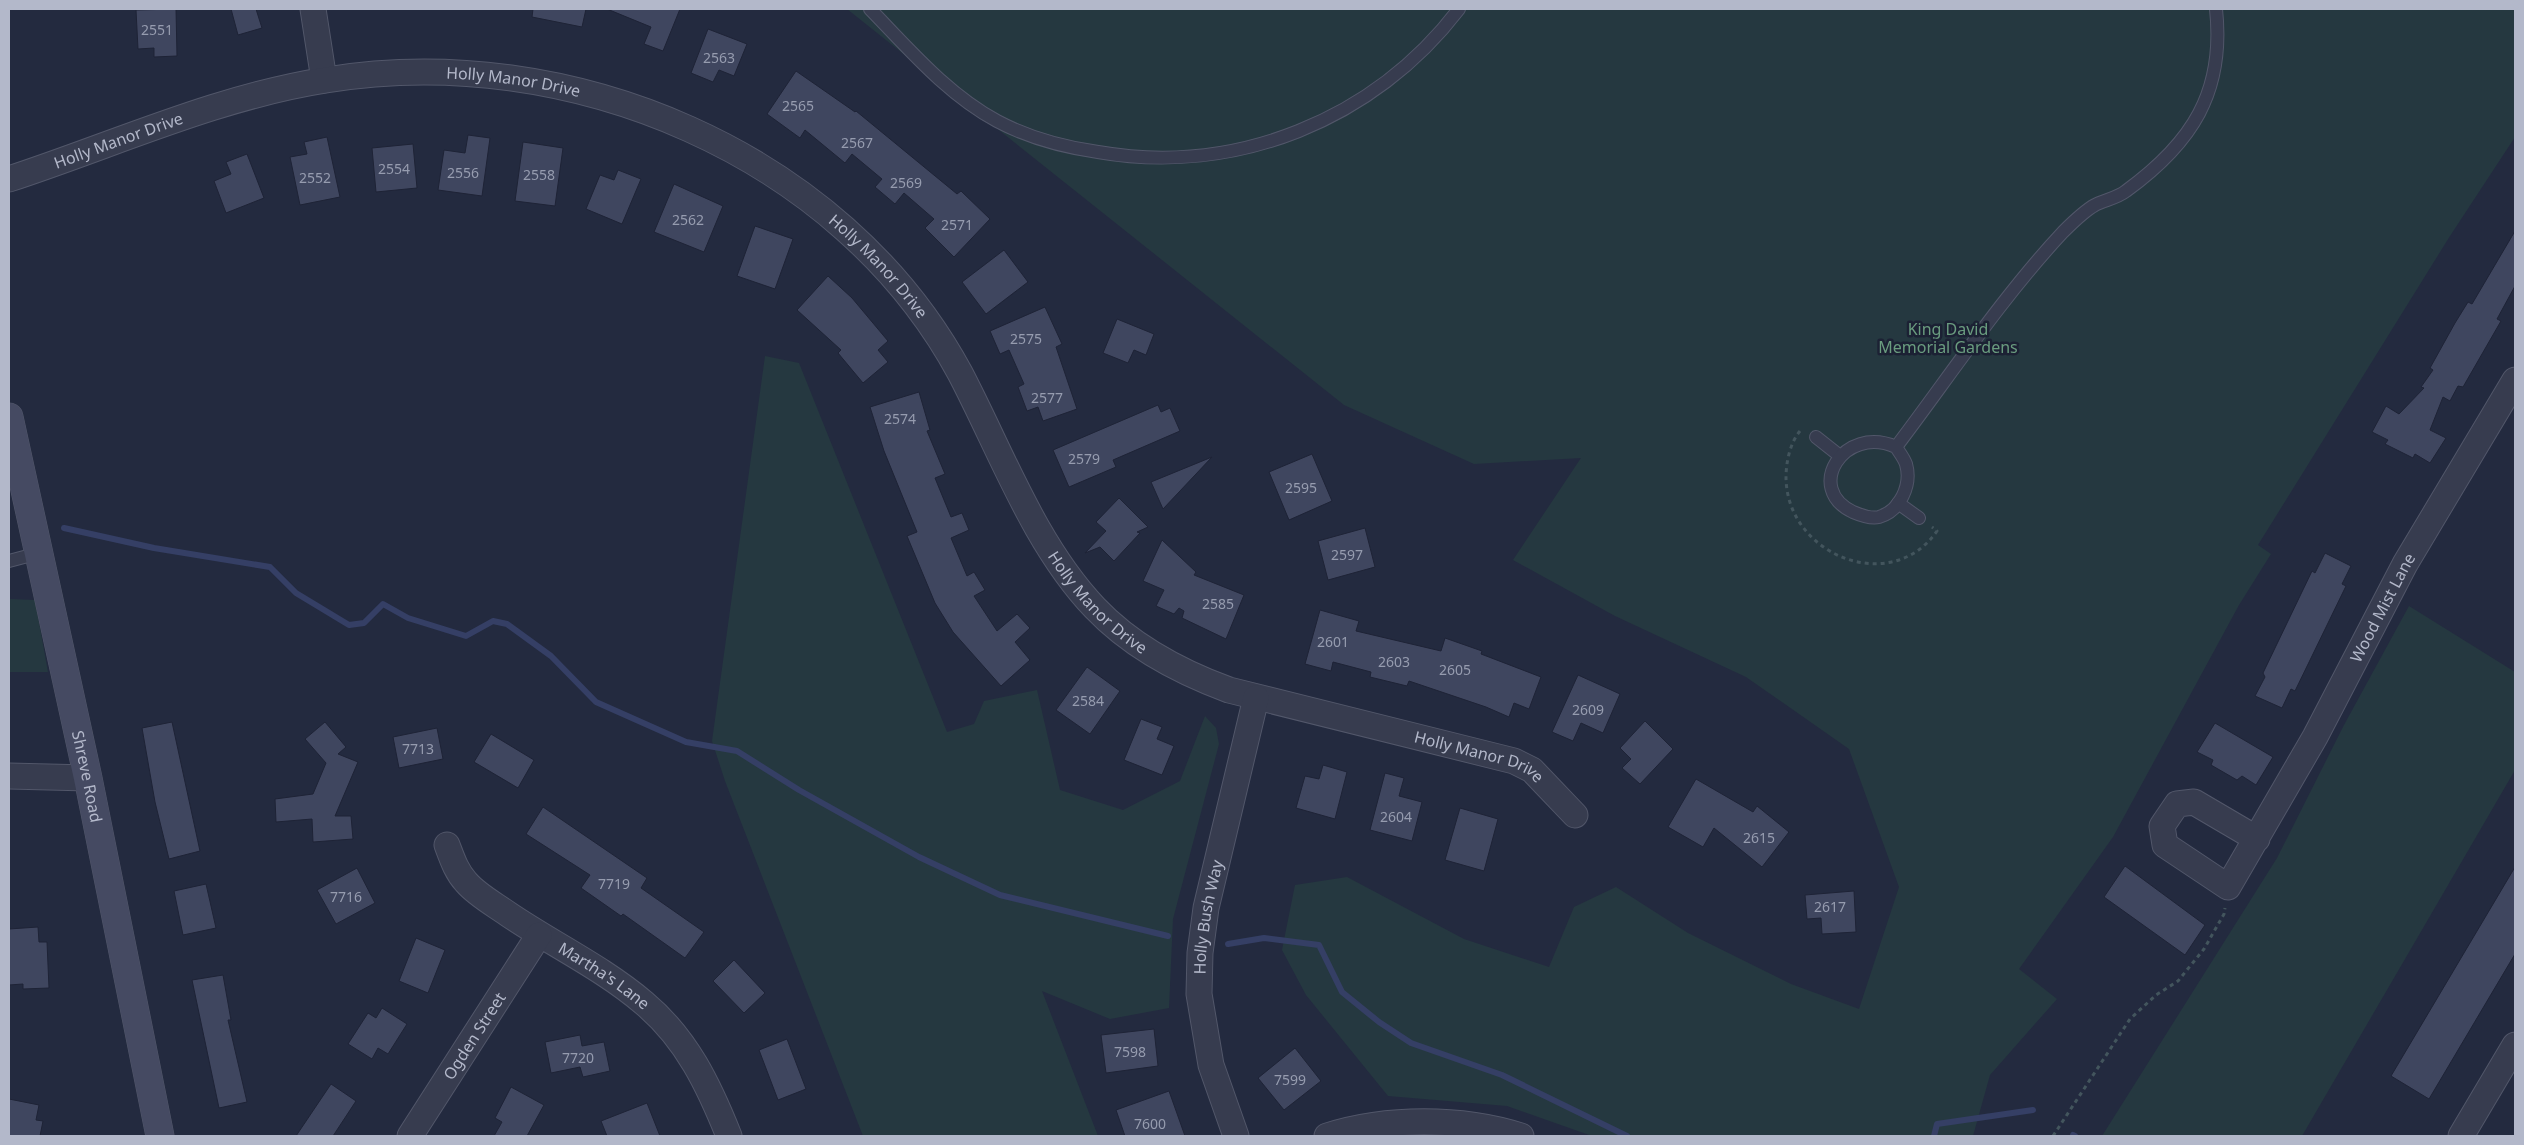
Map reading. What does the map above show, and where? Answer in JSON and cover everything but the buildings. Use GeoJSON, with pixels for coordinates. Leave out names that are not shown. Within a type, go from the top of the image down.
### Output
{"type":"FeatureCollection","features":[{"type":"Feature","properties":{"kind":"main road","name":"Shreve Road"},"geometry":{"type":"LineString","coordinates":[[9,417],[88,778],[160,1136]]}},
{"type":"Feature","properties":{"kind":"street"},"geometry":{"type":"LineString","coordinates":[[313,9],[324,80]]}},
{"type":"Feature","properties":{"kind":"street","name":"Holly Manor Drive"},"geometry":{"type":"LineString","coordinates":[[9,179],[245,99],[324,80],[371,74],[426,72],[484,74],[541,82],[593,94],[652,113],[704,136],[756,164],[805,197],[842,227],[883,267],[919,311],[959,372],[1046,542],[1067,575],[1096,609],[1125,635],[1156,657],[1194,677],[1256,698],[1514,761],[1532,770],[1575,815]]}},
{"type":"Feature","properties":{"kind":"street","name":"Wood Mist Lane"},"geometry":{"type":"LineString","coordinates":[[2228,887],[2315,737],[2405,564],[2515,380]]}},
{"type":"Feature","properties":{"kind":"street","name":"Holly Bush Way"},"geometry":{"type":"LineString","coordinates":[[1236,1136],[1209,1056],[1199,994],[1200,953],[1206,908],[1256,698]]}},
{"type":"Feature","properties":{"kind":"street"},"geometry":{"type":"LineString","coordinates":[[9,776],[88,778]]}},
{"type":"Feature","properties":{"kind":"street"},"geometry":{"type":"LineString","coordinates":[[2228,887],[2165,845],[2162,826],[2177,804],[2194,802],[2257,839]]}},
{"type":"Feature","properties":{"kind":"street","name":"Martha's Lane"},"geometry":{"type":"LineString","coordinates":[[447,845],[454,864],[466,882],[482,896],[637,998],[672,1030],[694,1061],[712,1093],[729,1136]]}},
{"type":"Feature","properties":{"kind":"street","name":"Ogden Street"},"geometry":{"type":"LineString","coordinates":[[410,1136],[539,935]]}},
{"type":"Feature","properties":{"kind":"street"},"geometry":{"type":"LineString","coordinates":[[2461,1136],[2515,1045]]}},
{"type":"Feature","properties":{"kind":"street"},"geometry":{"type":"LineString","coordinates":[[1327,1136],[1388,1124],[1428,1122],[1472,1126],[1521,1136]]}},
{"type":"Feature","properties":{"kind":"lane"},"geometry":{"type":"LineString","coordinates":[[870,9],[926,67],[963,99],[997,121],[1032,137],[1068,148],[1129,158],[1163,159],[1204,156],[1246,149],[1283,138],[1340,113],[1376,90],[1413,60],[1435,38],[1459,9]]}},
{"type":"Feature","properties":{"kind":"lane"},"geometry":{"type":"LineString","coordinates":[[1896,447],[2014,291],[2064,231],[2093,206],[2125,192],[2174,149],[2198,117],[2209,94],[2216,67],[2219,36],[2216,9]]}},
{"type":"Feature","properties":{"kind":"lane"},"geometry":{"type":"LineString","coordinates":[[1816,437],[1840,456]]}},
{"type":"Feature","properties":{"kind":"lane"},"geometry":{"type":"LineString","coordinates":[[1870,442],[1886,443],[1896,447],[1906,463],[1907,484],[1892,511],[1877,517],[1860,515],[1846,509],[1836,497],[1831,482],[1833,467],[1840,456],[1855,446],[1870,442]]}},
{"type":"Feature","properties":{"kind":"lane"},"geometry":{"type":"LineString","coordinates":[[1898,503],[1919,518]]}},
{"type":"Feature","properties":{"kind":"lane"},"geometry":{"type":"LineString","coordinates":[[9,561],[39,553]]}},
{"type":"Feature","properties":{"kind":"path"},"geometry":{"type":"LineString","coordinates":[[2053,1136],[2130,1019],[2156,995],[2178,981],[2204,949],[2224,914],[2228,887]]}},
{"type":"Feature","properties":{"kind":"green space","name":"King David Memorial Gardens"},"geometry":{"type":"Polygon","coordinates":[[[847,9],[2515,9],[2515,137],[2450,236],[2258,545],[2271,554],[2239,605],[2113,837],[2019,969],[2057,999],[1990,1075],[1973,1136],[1592,1136],[1507,1106],[1388,1096],[1306,995],[1282,950],[1295,885],[1347,877],[1464,939],[1549,967],[1574,907],[1616,887],[1688,933],[1791,984],[1859,1009],[1899,887],[1849,749],[1746,677],[1615,616],[1513,560],[1581,458],[1474,464],[1344,405],[847,9]]]}},
{"type":"Feature","properties":{"kind":"green space"},"geometry":{"type":"Polygon","coordinates":[[[765,356],[799,363],[947,732],[974,724],[984,701],[1037,690],[1060,790],[1123,810],[1180,781],[1205,716],[1216,728],[1219,744],[1173,919],[1169,1008],[1110,1019],[1042,991],[1098,1136],[863,1136],[725,781],[712,741],[765,356]]]}},
{"type":"Feature","properties":{"kind":"green space"},"geometry":{"type":"Polygon","coordinates":[[[9,599],[35,600],[48,672],[9,672],[9,599]]]}},
{"type":"Feature","properties":{"kind":"green space"},"geometry":{"type":"Polygon","coordinates":[[[2409,606],[2515,672],[2515,770],[2302,1136],[2102,1136],[2277,858],[2344,725],[2409,606]]]}},
{"type":"Feature","properties":{"kind":"waterway"},"geometry":{"type":"LineString","coordinates":[[64,528],[154,548],[270,567],[296,593],[349,625],[364,623],[383,604],[408,618],[466,636],[493,621],[507,624],[551,656],[596,702],[686,742],[737,751],[799,790],[919,857],[1000,895],[1168,936]]}},
{"type":"Feature","properties":{"kind":"waterway"},"geometry":{"type":"LineString","coordinates":[[1228,944],[1264,938],[1319,945],[1342,992],[1379,1022],[1411,1043],[1502,1075],[1627,1136]]}},
{"type":"Feature","properties":{"kind":"waterway"},"geometry":{"type":"LineString","coordinates":[[1934,1136],[1937,1124],[2033,1110]]}}]}
